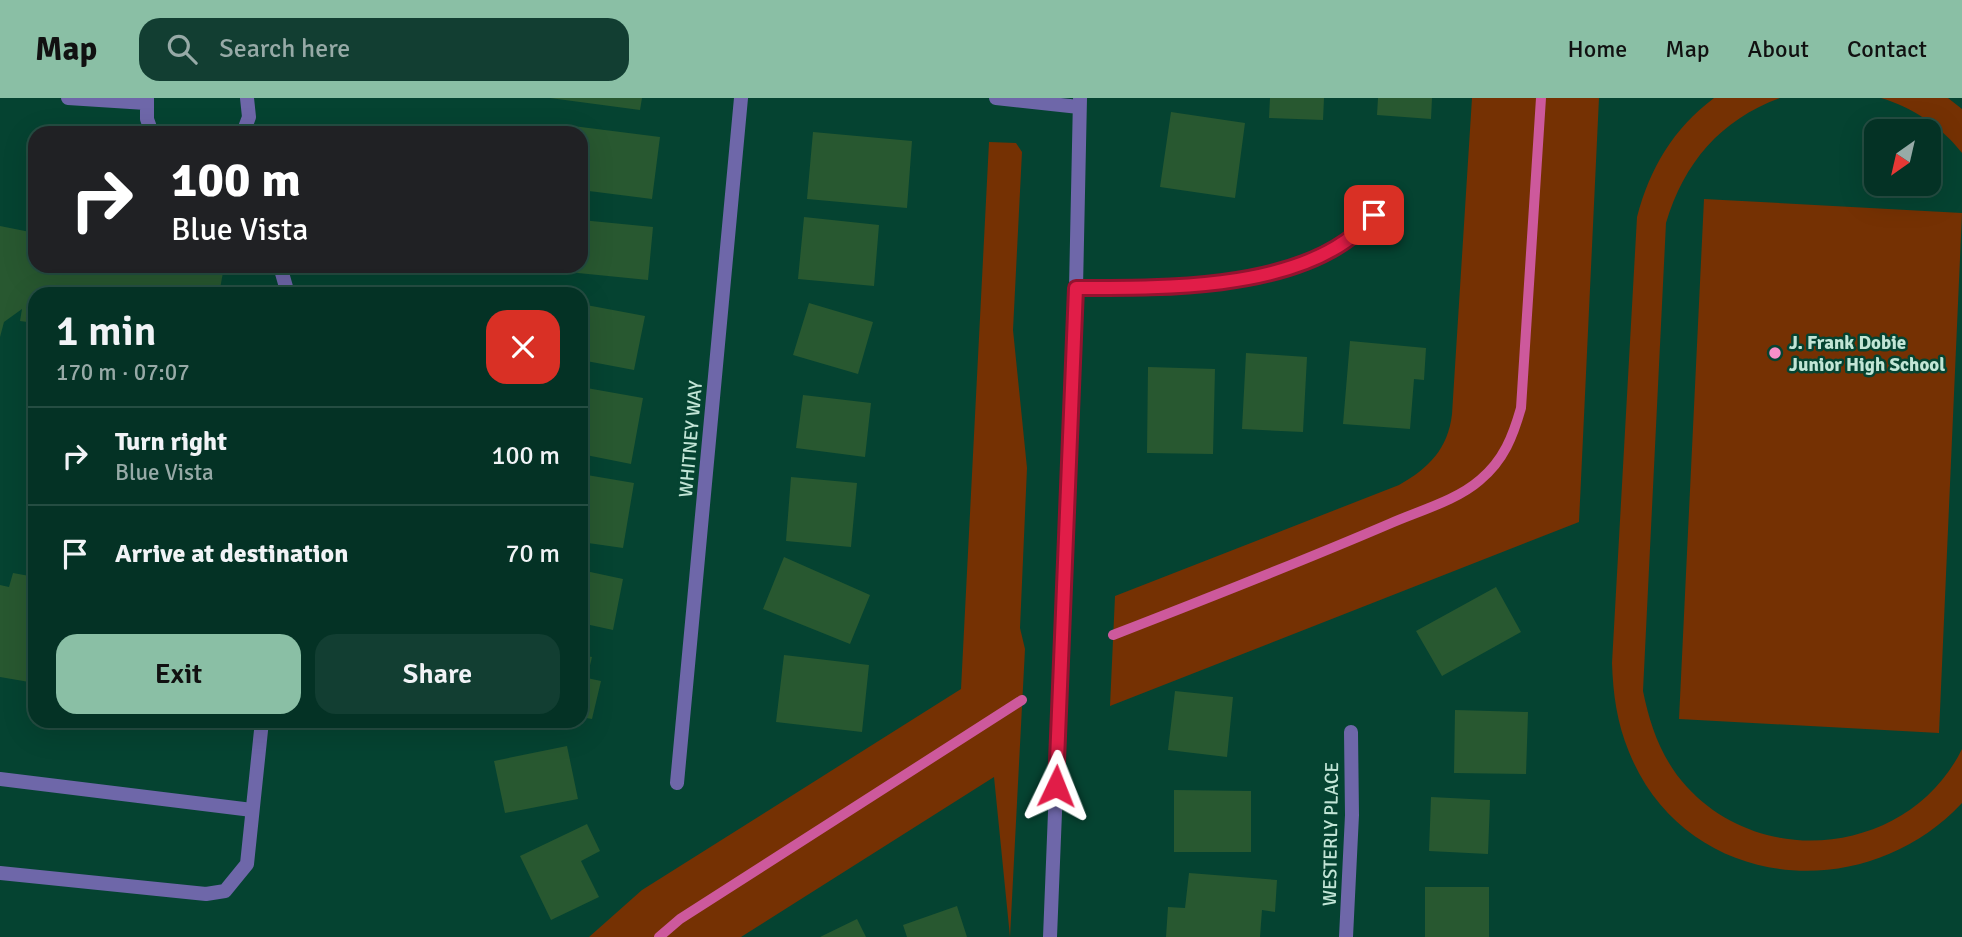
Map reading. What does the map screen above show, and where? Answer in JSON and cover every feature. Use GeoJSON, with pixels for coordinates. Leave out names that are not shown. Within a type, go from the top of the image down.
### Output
{"type":"FeatureCollection","features":[{"type":"Feature","properties":{"kind":"street"},"geometry":{"type":"LineString","coordinates":[[68,98],[147,100],[150,126]]}},
{"type":"Feature","properties":{"kind":"street"},"geometry":{"type":"LineString","coordinates":[[246,126],[249,117],[247,98]]}},
{"type":"Feature","properties":{"kind":"street","name":"WHITNEY WAY"},"geometry":{"type":"LineString","coordinates":[[677,783],[741,98]]}},
{"type":"Feature","properties":{"kind":"street"},"geometry":{"type":"LineString","coordinates":[[996,98],[1080,102],[1076,288],[1050,937]]}},
{"type":"Feature","properties":{"kind":"street"},"geometry":{"type":"LineString","coordinates":[[1076,288],[1188,287],[1295,266],[1346,241],[1374,215]]}},
{"type":"Feature","properties":{"kind":"street"},"geometry":{"type":"LineString","coordinates":[[0,873],[206,894],[225,891],[247,864],[261,728]]}},
{"type":"Feature","properties":{"kind":"street","name":"WESTERLY PLACE"},"geometry":{"type":"LineString","coordinates":[[1346,937],[1352,815],[1350,732]]}},
{"type":"Feature","properties":{"kind":"street"},"geometry":{"type":"LineString","coordinates":[[0,779],[252,810]]}},
{"type":"Feature","properties":{"kind":"shaded area"},"geometry":{"type":"Polygon","coordinates":[[[1472,98],[1599,98],[1579,522],[1110,706],[1115,596],[1399,485],[1428,464],[1441,447],[1452,414],[1472,98]]]}},
{"type":"Feature","properties":{"kind":"shaded area"},"geometry":{"type":"Polygon","coordinates":[[[1714,98],[1780,98],[1739,118],[1707,146],[1683,181],[1666,223],[1643,691],[1658,742],[1678,777],[1687,787],[1719,814],[1756,832],[1795,840],[1835,839],[1873,829],[1908,811],[1939,784],[1962,749],[1962,803],[1922,837],[1876,859],[1828,870],[1780,869],[1733,857],[1691,833],[1655,798],[1629,752],[1621,730],[1615,697],[1612,663],[1637,217],[1649,182],[1665,151],[1686,123],[1714,98]]]}},
{"type":"Feature","properties":{"kind":"shaded area"},"geometry":{"type":"Polygon","coordinates":[[[1881,98],[1948,98],[1962,109],[1962,153],[1941,132],[1941,119],[1926,119],[1881,98]]]}},
{"type":"Feature","properties":{"kind":"shaded area"},"geometry":{"type":"Polygon","coordinates":[[[989,142],[1016,143],[1022,152],[1013,330],[1027,468],[1020,628],[1025,649],[1010,937],[994,777],[741,937],[589,937],[642,890],[961,689],[989,142]]]}},
{"type":"Feature","properties":{"kind":"shaded area"},"geometry":{"type":"Polygon","coordinates":[[[1704,199],[1962,213],[1939,733],[1679,719],[1704,199]]]}},
{"type":"Feature","properties":{"kind":"building"},"geometry":{"type":"Polygon","coordinates":[[[550,98],[642,98],[640,110],[550,98]]]}},
{"type":"Feature","properties":{"kind":"building"},"geometry":{"type":"Polygon","coordinates":[[[1270,98],[1324,98],[1323,120],[1269,118],[1270,98]]]}},
{"type":"Feature","properties":{"kind":"building"},"geometry":{"type":"Polygon","coordinates":[[[1378,98],[1432,98],[1431,119],[1377,115],[1378,98]]]}},
{"type":"Feature","properties":{"kind":"building"},"geometry":{"type":"Polygon","coordinates":[[[1171,112],[1245,123],[1235,198],[1160,187],[1171,112]]]}},
{"type":"Feature","properties":{"kind":"building"},"geometry":{"type":"Polygon","coordinates":[[[588,128],[660,137],[652,199],[588,191],[588,128]]]}},
{"type":"Feature","properties":{"kind":"building"},"geometry":{"type":"Polygon","coordinates":[[[813,132],[912,141],[907,208],[807,199],[813,132]]]}},
{"type":"Feature","properties":{"kind":"building"},"geometry":{"type":"Polygon","coordinates":[[[804,217],[879,225],[874,286],[798,279],[804,217]]]}},
{"type":"Feature","properties":{"kind":"building"},"geometry":{"type":"Polygon","coordinates":[[[588,221],[653,227],[648,280],[578,273],[588,273],[588,221]]]}},
{"type":"Feature","properties":{"kind":"building"},"geometry":{"type":"Polygon","coordinates":[[[0,226],[28,232],[28,273],[223,273],[220,287],[28,287],[28,322],[20,321],[22,309],[4,322],[0,337],[0,226]]]}},
{"type":"Feature","properties":{"kind":"building"},"geometry":{"type":"Polygon","coordinates":[[[809,303],[873,322],[858,374],[793,355],[809,303]]]}},
{"type":"Feature","properties":{"kind":"building"},"geometry":{"type":"Polygon","coordinates":[[[588,305],[645,316],[634,370],[588,361],[588,305]]]}},
{"type":"Feature","properties":{"kind":"building"},"geometry":{"type":"Polygon","coordinates":[[[1350,341],[1426,348],[1424,380],[1414,379],[1410,429],[1343,424],[1350,341]]]}},
{"type":"Feature","properties":{"kind":"building"},"geometry":{"type":"Polygon","coordinates":[[[1246,353],[1307,357],[1303,432],[1242,429],[1246,353]]]}},
{"type":"Feature","properties":{"kind":"building"},"geometry":{"type":"Polygon","coordinates":[[[1148,367],[1215,369],[1213,454],[1147,453],[1148,367]]]}},
{"type":"Feature","properties":{"kind":"building"},"geometry":{"type":"Polygon","coordinates":[[[588,388],[643,398],[631,464],[588,455],[588,388]]]}},
{"type":"Feature","properties":{"kind":"building"},"geometry":{"type":"Polygon","coordinates":[[[803,395],[871,403],[865,457],[796,448],[803,395]]]}},
{"type":"Feature","properties":{"kind":"building"},"geometry":{"type":"Polygon","coordinates":[[[588,475],[634,483],[623,548],[588,543],[588,475]]]}},
{"type":"Feature","properties":{"kind":"building"},"geometry":{"type":"Polygon","coordinates":[[[791,477],[857,483],[851,547],[786,541],[791,477]]]}},
{"type":"Feature","properties":{"kind":"building"},"geometry":{"type":"Polygon","coordinates":[[[784,557],[870,595],[850,644],[763,609],[784,557]]]}},
{"type":"Feature","properties":{"kind":"building"},"geometry":{"type":"Polygon","coordinates":[[[588,572],[623,579],[613,630],[588,625],[588,572]]]}},
{"type":"Feature","properties":{"kind":"building"},"geometry":{"type":"Polygon","coordinates":[[[13,573],[28,576],[28,682],[0,677],[0,585],[9,587],[13,573]]]}},
{"type":"Feature","properties":{"kind":"building"},"geometry":{"type":"Polygon","coordinates":[[[1496,587],[1521,632],[1442,676],[1416,631],[1496,587]]]}},
{"type":"Feature","properties":{"kind":"building"},"geometry":{"type":"Polygon","coordinates":[[[784,655],[869,665],[862,732],[776,722],[784,655]]]}},
{"type":"Feature","properties":{"kind":"building"},"geometry":{"type":"Polygon","coordinates":[[[588,656],[592,657],[588,674],[588,656]]]}},
{"type":"Feature","properties":{"kind":"building"},"geometry":{"type":"Polygon","coordinates":[[[588,678],[601,681],[592,719],[588,718],[588,678]]]}},
{"type":"Feature","properties":{"kind":"building"},"geometry":{"type":"Polygon","coordinates":[[[1175,691],[1233,697],[1227,757],[1168,750],[1175,691]]]}},
{"type":"Feature","properties":{"kind":"building"},"geometry":{"type":"Polygon","coordinates":[[[1455,710],[1528,712],[1526,774],[1454,773],[1455,710]]]}},
{"type":"Feature","properties":{"kind":"building"},"geometry":{"type":"Polygon","coordinates":[[[567,746],[578,799],[505,813],[494,761],[567,746]]]}},
{"type":"Feature","properties":{"kind":"building"},"geometry":{"type":"Polygon","coordinates":[[[1174,790],[1251,791],[1251,852],[1174,852],[1174,790]]]}},
{"type":"Feature","properties":{"kind":"building"},"geometry":{"type":"Polygon","coordinates":[[[1431,797],[1490,800],[1488,854],[1429,851],[1431,797]]]}},
{"type":"Feature","properties":{"kind":"building"},"geometry":{"type":"Polygon","coordinates":[[[587,824],[600,851],[581,861],[599,897],[551,920],[520,856],[587,824]]]}},
{"type":"Feature","properties":{"kind":"building"},"geometry":{"type":"Polygon","coordinates":[[[1189,873],[1277,880],[1275,912],[1262,910],[1260,937],[1166,937],[1168,907],[1185,908],[1189,873]]]}},
{"type":"Feature","properties":{"kind":"building"},"geometry":{"type":"Polygon","coordinates":[[[1425,887],[1489,887],[1489,937],[1425,937],[1425,887]]]}},
{"type":"Feature","properties":{"kind":"building"},"geometry":{"type":"Polygon","coordinates":[[[957,906],[967,937],[907,937],[903,925],[957,906]]]}},
{"type":"Feature","properties":{"kind":"building"},"geometry":{"type":"Polygon","coordinates":[[[857,919],[866,937],[820,937],[857,919]]]}},
{"type":"Feature","properties":{"kind":"waterway"},"geometry":{"type":"LineString","coordinates":[[1113,635],[1448,500],[1480,480],[1495,464],[1511,438],[1521,408],[1541,98]]}},
{"type":"Feature","properties":{"kind":"waterway"},"geometry":{"type":"LineString","coordinates":[[659,937],[680,919],[1022,700]]}},
{"type":"Feature","properties":{"kind":"place","name":"J. Frank Dobie Junior High School"},"geometry":{"type":"Point","coordinates":[1775,353]}},
{"type":"Feature","properties":{"kind":"route"},"geometry":{"type":"LineString","coordinates":[[1056,786],[1076,288],[1188,287],[1295,266],[1346,241],[1374,215]]}}]}
